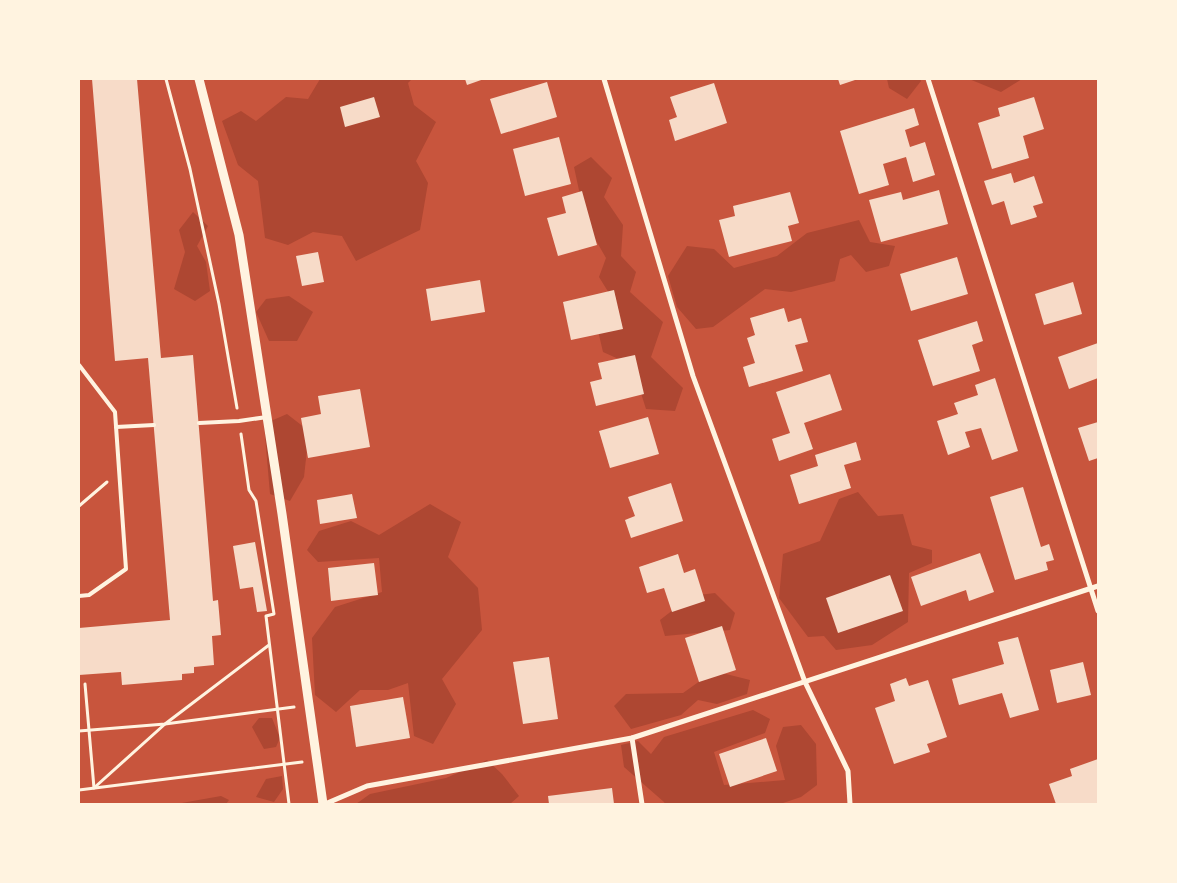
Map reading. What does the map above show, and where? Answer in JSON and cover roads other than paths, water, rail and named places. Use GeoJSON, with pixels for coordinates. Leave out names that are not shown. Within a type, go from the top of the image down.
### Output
{"type":"FeatureCollection","features":[{"type":"Feature","properties":{"kind":"street"},"geometry":{"type":"LineString","coordinates":[[198,79],[239,235],[324,804],[367,786],[632,738],[1098,586]]}},
{"type":"Feature","properties":{"kind":"street"},"geometry":{"type":"LineString","coordinates":[[604,79],[694,376],[805,682],[848,771],[850,804]]}},
{"type":"Feature","properties":{"kind":"street"},"geometry":{"type":"LineString","coordinates":[[928,79],[1098,611]]}},
{"type":"Feature","properties":{"kind":"street"},"geometry":{"type":"LineString","coordinates":[[632,738],[642,804]]}},
{"type":"Feature","properties":{"kind":"lane"},"geometry":{"type":"LineString","coordinates":[[79,365],[115,412],[126,569],[89,595],[79,596]]}},
{"type":"Feature","properties":{"kind":"lane"},"geometry":{"type":"LineString","coordinates":[[199,423],[239,421],[266,417]]}},
{"type":"Feature","properties":{"kind":"lane"},"geometry":{"type":"LineString","coordinates":[[116,427],[154,425]]}}]}
